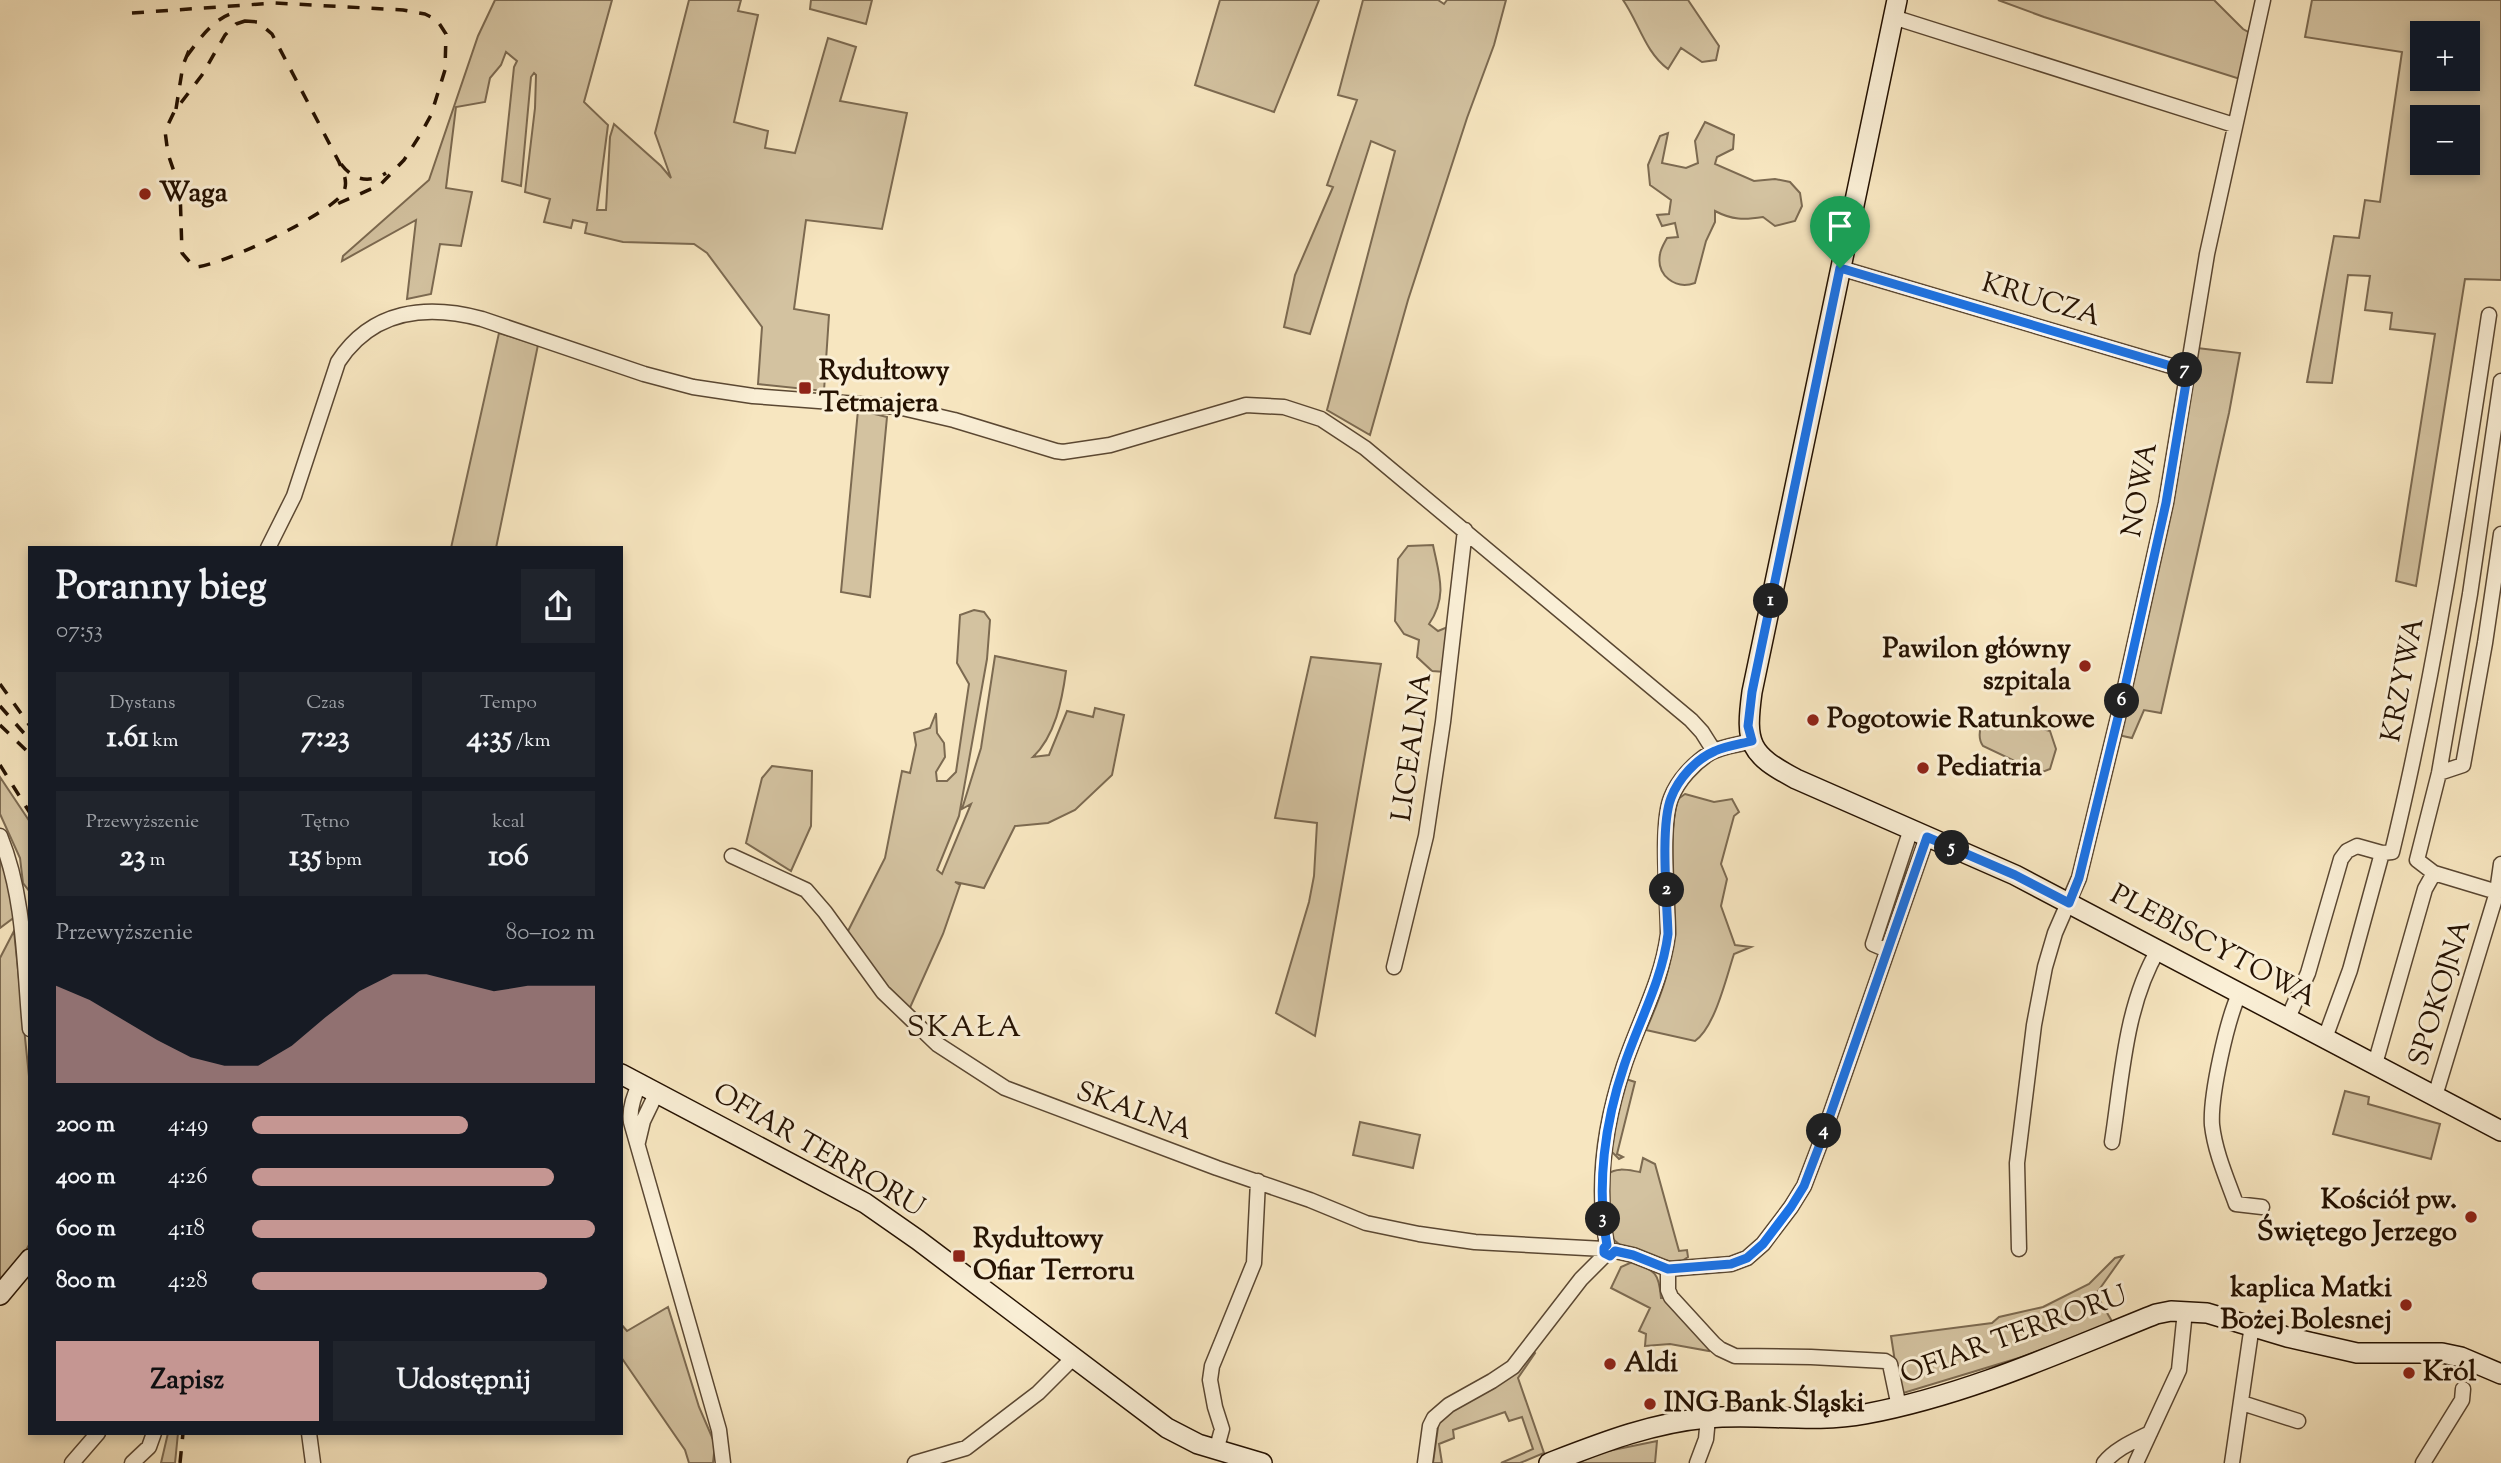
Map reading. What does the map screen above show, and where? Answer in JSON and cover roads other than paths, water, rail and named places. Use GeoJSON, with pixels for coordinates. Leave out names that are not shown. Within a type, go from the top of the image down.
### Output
{"type":"FeatureCollection","features":[{"type":"Feature","properties":{"kind":"street","name":"NOWA"},"geometry":{"type":"LineString","coordinates":[[2019,1249],[2017,1163],[2034,1025],[2045,967],[2055,933],[2079,878],[2139,624],[2166,503],[2207,254],[2263,0]]}},
{"type":"Feature","properties":{"kind":"street"},"geometry":{"type":"LineString","coordinates":[[1425,1463],[1430,1426],[1434,1418],[1449,1405],[1513,1367],[1581,1279],[1608,1250],[1601,1200],[1612,1107],[1625,1065],[1662,970],[1666,952],[1667,821],[1670,799],[1679,782],[1693,766],[1714,751],[1752,741],[1748,726],[1752,692],[1895,8],[2234,125]]}},
{"type":"Feature","properties":{"kind":"street","name":"KRUCZA"},"geometry":{"type":"LineString","coordinates":[[1840,268],[2188,371]]}},
{"type":"Feature","properties":{"kind":"street"},"geometry":{"type":"LineString","coordinates":[[269,546],[294,496],[338,362],[346,350],[355,339],[376,326],[403,315],[430,311],[457,313],[482,319],[644,374],[693,387],[753,396],[898,407],[954,420],[1063,452],[1110,445],[1246,405],[1284,407],[1321,419],[1365,448],[1691,720],[1714,751]]}},
{"type":"Feature","properties":{"kind":"street","name":"KRZYWA"},"geometry":{"type":"LineString","coordinates":[[2325,1038],[2350,970],[2387,852],[2438,641],[2489,315]]}},
{"type":"Feature","properties":{"kind":"street"},"geometry":{"type":"LineString","coordinates":[[2417,860],[2439,773],[2472,582],[2501,381]]}},
{"type":"Feature","properties":{"kind":"street","name":"LICEALNA"},"geometry":{"type":"LineString","coordinates":[[1394,967],[1426,836],[1443,722],[1465,530]]}},
{"type":"Feature","properties":{"kind":"street"},"geometry":{"type":"LineString","coordinates":[[2439,773],[2463,765],[2501,534]]}},
{"type":"Feature","properties":{"kind":"street","name":"PLEBISCYTOWA"},"geometry":{"type":"LineString","coordinates":[[1752,741],[1759,753],[1774,767],[2015,875],[2501,1131]]}},
{"type":"Feature","properties":{"kind":"street"},"geometry":{"type":"LineString","coordinates":[[1899,1407],[1891,1364],[1885,1361],[1735,1356],[1720,1349],[1671,1297],[1668,1290],[1668,1269],[1731,1264],[1747,1258],[1763,1244],[1804,1186],[1888,950],[1919,833]]}},
{"type":"Feature","properties":{"kind":"street"},"geometry":{"type":"LineString","coordinates":[[0,836],[18,896],[28,994]]}},
{"type":"Feature","properties":{"kind":"street"},"geometry":{"type":"LineString","coordinates":[[2288,1018],[2308,973],[2341,859],[2347,851],[2357,846],[2417,860],[2434,873],[2497,892]]}},
{"type":"Feature","properties":{"kind":"street","name":"SKALNA"},"geometry":{"type":"LineString","coordinates":[[732,856],[806,890],[883,992],[937,1044],[1005,1088],[1366,1223],[1419,1234],[1495,1244],[1608,1250],[1633,1255],[1668,1269]]}},
{"type":"Feature","properties":{"kind":"street","name":"SPOKOJNA"},"geometry":{"type":"LineString","coordinates":[[2435,1096],[2497,892],[2501,864]]}},
{"type":"Feature","properties":{"kind":"street"},"geometry":{"type":"LineString","coordinates":[[2375,1064],[2425,889],[2434,873]]}},
{"type":"Feature","properties":{"kind":"street"},"geometry":{"type":"LineString","coordinates":[[2112,1142],[2129,1033],[2138,995],[2158,950]]}},
{"type":"Feature","properties":{"kind":"street"},"geometry":{"type":"LineString","coordinates":[[2240,992],[2232,1009],[2211,1106],[2213,1129],[2236,1204],[2262,1207]]}},
{"type":"Feature","properties":{"kind":"street","name":"OFIAR TERRORU"},"geometry":{"type":"LineString","coordinates":[[623,1074],[865,1203],[1167,1428],[1216,1451],[1262,1463]]}},
{"type":"Feature","properties":{"kind":"street"},"geometry":{"type":"LineString","coordinates":[[648,1087],[634,1094],[630,1114],[719,1430],[723,1463]]}},
{"type":"Feature","properties":{"kind":"street"},"geometry":{"type":"LineString","coordinates":[[1216,1451],[1222,1429],[1214,1407],[1210,1380],[1212,1366],[1254,1263],[1258,1181]]}},
{"type":"Feature","properties":{"kind":"street"},"geometry":{"type":"LineString","coordinates":[[0,1295],[28,1261]]}},
{"type":"Feature","properties":{"kind":"street"},"geometry":{"type":"LineString","coordinates":[[2136,1463],[2179,1370],[2185,1311]]}},
{"type":"Feature","properties":{"kind":"street","name":"OFIAR TERRORU"},"geometry":{"type":"LineString","coordinates":[[1549,1463],[1637,1430],[1708,1418],[1818,1420],[1864,1415],[1899,1407],[1999,1377],[2156,1314],[2185,1311],[2207,1313],[2287,1337],[2357,1353],[2442,1353],[2461,1357],[2501,1374]]}},
{"type":"Feature","properties":{"kind":"street"},"geometry":{"type":"LineString","coordinates":[[2232,1463],[2252,1325]]}},
{"type":"Feature","properties":{"kind":"street"},"geometry":{"type":"LineString","coordinates":[[915,1463],[966,1448],[1038,1393],[1073,1358]]}},
{"type":"Feature","properties":{"kind":"street"},"geometry":{"type":"LineString","coordinates":[[2423,1463],[2462,1400],[2463,1389]]}},
{"type":"Feature","properties":{"kind":"street"},"geometry":{"type":"LineString","coordinates":[[2242,1403],[2298,1421]]}},
{"type":"Feature","properties":{"kind":"street"},"geometry":{"type":"LineString","coordinates":[[1697,1463],[1706,1439],[1708,1418]]}},
{"type":"Feature","properties":{"kind":"street"},"geometry":{"type":"LineString","coordinates":[[2104,1463],[2118,1451],[2150,1433]]}},
{"type":"Feature","properties":{"kind":"street"},"geometry":{"type":"LineString","coordinates":[[72,1463],[96,1435]]}},
{"type":"Feature","properties":{"kind":"street"},"geometry":{"type":"LineString","coordinates":[[132,1463],[149,1447],[153,1435]]}},
{"type":"Feature","properties":{"kind":"street"},"geometry":{"type":"LineString","coordinates":[[309,1435],[313,1463]]}},
{"type":"Feature","properties":{"kind":"railway"},"geometry":{"type":"LineString","coordinates":[[132,13],[275,3],[403,10],[425,14],[437,20],[446,34],[445,70],[431,115],[404,160],[380,185],[337,204]]}},
{"type":"Feature","properties":{"kind":"railway"},"geometry":{"type":"LineString","coordinates":[[187,56],[215,23],[238,12]]}},
{"type":"Feature","properties":{"kind":"railway"},"geometry":{"type":"LineString","coordinates":[[245,21],[258,22],[272,34],[339,162],[345,177],[345,189],[334,202],[318,213],[273,238],[225,259],[194,267],[182,253],[180,189],[168,154],[165,131],[174,112],[202,75],[225,35],[236,24],[245,21]]}},
{"type":"Feature","properties":{"kind":"railway"},"geometry":{"type":"LineString","coordinates":[[176,109],[183,65],[190,48]]}},
{"type":"Feature","properties":{"kind":"railway"},"geometry":{"type":"LineString","coordinates":[[341,164],[351,174],[362,179],[386,173]]}},
{"type":"Feature","properties":{"kind":"railway"},"geometry":{"type":"LineString","coordinates":[[0,684],[28,723]]}},
{"type":"Feature","properties":{"kind":"railway"},"geometry":{"type":"LineString","coordinates":[[0,706],[28,738]]}},
{"type":"Feature","properties":{"kind":"railway"},"geometry":{"type":"LineString","coordinates":[[0,725],[28,752]]}},
{"type":"Feature","properties":{"kind":"railway"},"geometry":{"type":"LineString","coordinates":[[0,765],[28,810]]}},
{"type":"Feature","properties":{"kind":"railway"},"geometry":{"type":"LineString","coordinates":[[180,1463],[183,1435]]}},
{"type":"Feature","properties":{"kind":"place","name":"Waga"},"geometry":{"type":"Point","coordinates":[145,194]}},
{"type":"Feature","properties":{"kind":"place","name":"Rydułtowy Tetmajera"},"geometry":{"type":"Point","coordinates":[805,388]}},
{"type":"Feature","properties":{"kind":"place","name":"Pawilon główny szpitala"},"geometry":{"type":"Point","coordinates":[2085,666]}},
{"type":"Feature","properties":{"kind":"place","name":"Pogotowie Ratunkowe"},"geometry":{"type":"Point","coordinates":[1813,720]}},
{"type":"Feature","properties":{"kind":"place","name":"Pediatria"},"geometry":{"type":"Point","coordinates":[1923,768]}},
{"type":"Feature","properties":{"kind":"place","name":"Kościół pw. Świętego Jerzego"},"geometry":{"type":"Point","coordinates":[2471,1217]}},
{"type":"Feature","properties":{"kind":"place","name":"Rydułtowy Ofiar Terroru"},"geometry":{"type":"Point","coordinates":[959,1256]}},
{"type":"Feature","properties":{"kind":"place","name":"kaplica Matki Bożej Bolesnej"},"geometry":{"type":"Point","coordinates":[2406,1305]}},
{"type":"Feature","properties":{"kind":"place","name":"Aldi"},"geometry":{"type":"Point","coordinates":[1610,1364]}},
{"type":"Feature","properties":{"kind":"place","name":"Król"},"geometry":{"type":"Point","coordinates":[2409,1373]}},
{"type":"Feature","properties":{"kind":"place","name":"ING Bank Śląski"},"geometry":{"type":"Point","coordinates":[1650,1404]}},
{"type":"Feature","properties":{"kind":"district","name":"SKAŁA"},"geometry":{"type":"Point","coordinates":[965,1028]}}]}
